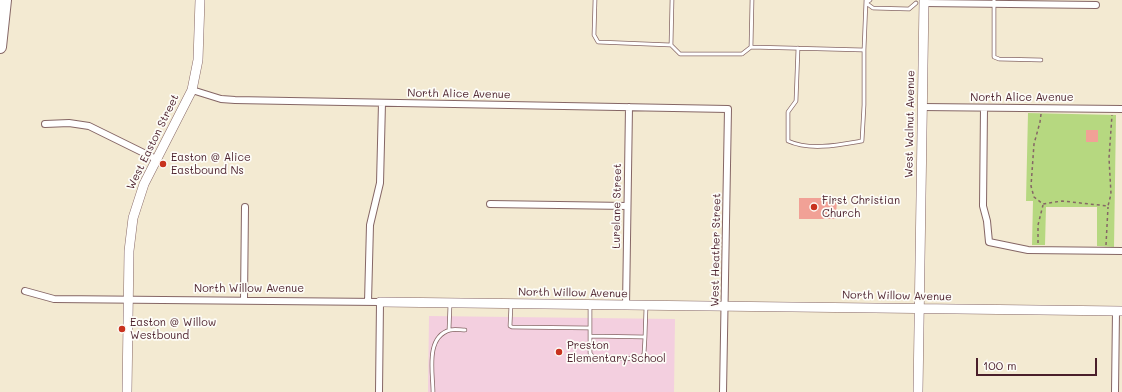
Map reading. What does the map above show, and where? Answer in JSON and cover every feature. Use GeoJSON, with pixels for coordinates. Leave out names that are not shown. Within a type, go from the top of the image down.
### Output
{"type":"FeatureCollection","features":[{"type":"Feature","properties":{"kind":"highway"},"geometry":{"type":"LineString","coordinates":[[0,47],[5,0]]}},
{"type":"Feature","properties":{"kind":"street","name":"West Easton Street"},"geometry":{"type":"LineString","coordinates":[[127,392],[129,251],[135,208],[156,160],[192,90],[198,60],[200,0]]}},
{"type":"Feature","properties":{"kind":"street"},"geometry":{"type":"LineString","coordinates":[[921,2],[1086,2],[1096,5]]}},
{"type":"Feature","properties":{"kind":"street","name":"West Walnut Avenue"},"geometry":{"type":"LineString","coordinates":[[918,392],[922,107],[921,2]]}},
{"type":"Feature","properties":{"kind":"street","name":"North Alice Avenue"},"geometry":{"type":"LineString","coordinates":[[192,90],[221,99],[236,100],[728,109]]}},
{"type":"Feature","properties":{"kind":"street"},"geometry":{"type":"LineString","coordinates":[[368,302],[370,224],[380,183],[382,103]]}},
{"type":"Feature","properties":{"kind":"street","name":"Lurelane Street"},"geometry":{"type":"LineString","coordinates":[[626,306],[629,107]]}},
{"type":"Feature","properties":{"kind":"street","name":"North Alice Avenue"},"geometry":{"type":"LineString","coordinates":[[922,107],[1122,109]]}},
{"type":"Feature","properties":{"kind":"street"},"geometry":{"type":"LineString","coordinates":[[984,108],[983,206],[988,221],[989,242],[1028,250],[1122,251]]}},
{"type":"Feature","properties":{"kind":"street","name":"West Heather Street"},"geometry":{"type":"LineString","coordinates":[[723,392],[728,109]]}},
{"type":"Feature","properties":{"kind":"street"},"geometry":{"type":"LineString","coordinates":[[46,124],[69,123],[89,126],[156,160]]}},
{"type":"Feature","properties":{"kind":"street"},"geometry":{"type":"LineString","coordinates":[[490,204],[627,206]]}},
{"type":"Feature","properties":{"kind":"street"},"geometry":{"type":"LineString","coordinates":[[244,300],[245,207]]}},
{"type":"Feature","properties":{"kind":"street","name":"North Willow Avenue"},"geometry":{"type":"LineString","coordinates":[[26,291],[54,299],[1119,311]]}},
{"type":"Feature","properties":{"kind":"street"},"geometry":{"type":"LineString","coordinates":[[379,392],[380,302]]}},
{"type":"Feature","properties":{"kind":"street"},"geometry":{"type":"LineString","coordinates":[[1115,392],[1119,311]]}},
{"type":"Feature","properties":{"kind":"lane"},"geometry":{"type":"LineString","coordinates":[[595,0],[594,35],[598,42],[671,45],[680,54],[742,54],[751,47],[864,50]]}},
{"type":"Feature","properties":{"kind":"lane"},"geometry":{"type":"LineString","coordinates":[[671,45],[672,0]]}},
{"type":"Feature","properties":{"kind":"lane"},"geometry":{"type":"LineString","coordinates":[[751,47],[752,0]]}},
{"type":"Feature","properties":{"kind":"lane"},"geometry":{"type":"LineString","coordinates":[[866,1],[870,0]]}},
{"type":"Feature","properties":{"kind":"lane"},"geometry":{"type":"LineString","coordinates":[[911,0],[921,2]]}},
{"type":"Feature","properties":{"kind":"lane"},"geometry":{"type":"LineString","coordinates":[[798,48],[796,102],[788,112],[788,141],[798,146],[838,146],[862,141],[866,1]]}},
{"type":"Feature","properties":{"kind":"lane"},"geometry":{"type":"LineString","coordinates":[[866,1],[873,8],[909,9],[921,2]]}},
{"type":"Feature","properties":{"kind":"lane"},"geometry":{"type":"LineString","coordinates":[[994,2],[994,57],[999,59],[1041,60]]}},
{"type":"Feature","properties":{"kind":"lane"},"geometry":{"type":"LineString","coordinates":[[449,330],[450,304]]}},
{"type":"Feature","properties":{"kind":"lane"},"geometry":{"type":"LineString","coordinates":[[511,304],[510,326],[514,328],[590,328]]}},
{"type":"Feature","properties":{"kind":"lane"},"geometry":{"type":"LineString","coordinates":[[590,306],[590,353],[592,357],[640,359],[644,354],[646,337],[646,306]]}},
{"type":"Feature","properties":{"kind":"lane"},"geometry":{"type":"LineString","coordinates":[[433,392],[433,347],[437,339],[449,330],[465,330]]}},
{"type":"Feature","properties":{"kind":"lane"},"geometry":{"type":"LineString","coordinates":[[590,336],[646,337]]}},
{"type":"Feature","properties":{"kind":"path"},"geometry":{"type":"LineString","coordinates":[[1041,108],[1040,122],[1034,144],[1031,186],[1034,197],[1043,204],[1062,202],[1108,206]]}},
{"type":"Feature","properties":{"kind":"path"},"geometry":{"type":"LineString","coordinates":[[1106,251],[1106,222],[1108,206],[1112,194],[1109,158],[1113,109]]}},
{"type":"Feature","properties":{"kind":"path"},"geometry":{"type":"LineString","coordinates":[[1039,250],[1038,225],[1043,204]]}},
{"type":"Feature","properties":{"kind":"shaded area"},"geometry":{"type":"Polygon","coordinates":[[[429,316],[675,319],[674,392],[428,392],[429,316]]]}},
{"type":"Feature","properties":{"kind":"green space"},"geometry":{"type":"Polygon","coordinates":[[[1028,113],[1116,115],[1114,247],[1097,246],[1097,207],[1046,207],[1045,245],[1032,245],[1033,201],[1026,201],[1028,113]]]}},
{"type":"Feature","properties":{"kind":"building"},"geometry":{"type":"Polygon","coordinates":[[[1086,130],[1098,130],[1098,142],[1086,142],[1086,130]]]}},
{"type":"Feature","properties":{"kind":"building"},"geometry":{"type":"Polygon","coordinates":[[[799,198],[837,198],[836,219],[799,219],[799,198]]]}},
{"type":"Feature","properties":{"kind":"place","name":"Easton @ Alice Eastbound Ns"},"geometry":{"type":"Point","coordinates":[163,164]}},
{"type":"Feature","properties":{"kind":"place","name":"First Christian Church"},"geometry":{"type":"Point","coordinates":[814,207]}},
{"type":"Feature","properties":{"kind":"place","name":"Easton @ Willow Westbound"},"geometry":{"type":"Point","coordinates":[122,329]}},
{"type":"Feature","properties":{"kind":"place","name":"Preston Elementary School"},"geometry":{"type":"Point","coordinates":[559,352]}}]}
